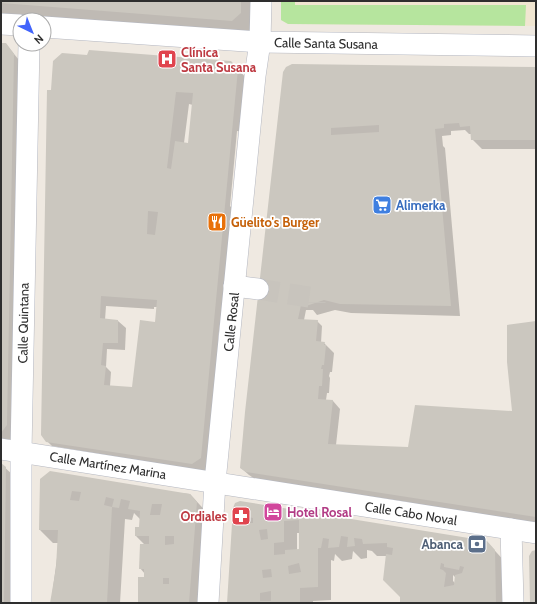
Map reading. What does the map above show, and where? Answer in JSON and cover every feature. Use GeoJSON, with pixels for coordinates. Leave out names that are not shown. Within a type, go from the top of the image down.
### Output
{"type":"FeatureCollection","features":[{"type":"Feature","properties":{"kind":"street","name":"Calle Rosal"},"geometry":{"type":"LineString","coordinates":[[208,603],[215,482],[260,42],[261,1]]}},
{"type":"Feature","properties":{"kind":"street"},"geometry":{"type":"LineString","coordinates":[[1,24],[12,25]]}},
{"type":"Feature","properties":{"kind":"street","name":"Calle Santa Susana"},"geometry":{"type":"LineString","coordinates":[[52,28],[260,42],[536,46]]}},
{"type":"Feature","properties":{"kind":"street","name":"Calle Quintana"},"geometry":{"type":"LineString","coordinates":[[21,603],[11,450],[29,52]]}},
{"type":"Feature","properties":{"kind":"street"},"geometry":{"type":"LineString","coordinates":[[234,286],[258,289]]}},
{"type":"Feature","properties":{"kind":"street","name":"Calle Martínez Marina"},"geometry":{"type":"LineString","coordinates":[[11,450],[215,482]]}},
{"type":"Feature","properties":{"kind":"street","name":"Calle Cabo Noval"},"geometry":{"type":"LineString","coordinates":[[215,482],[536,533]]}},
{"type":"Feature","properties":{"kind":"street"},"geometry":{"type":"LineString","coordinates":[[511,529],[513,603]]}},
{"type":"Feature","properties":{"kind":"shaded area"},"geometry":{"type":"Polygon","coordinates":[[[281,1],[536,1],[536,26],[288,24],[281,20],[281,1]]]}},
{"type":"Feature","properties":{"kind":"green space"},"geometry":{"type":"Polygon","coordinates":[[[281,1],[295,1],[295,5],[526,5],[525,26],[288,24],[281,20],[281,1]]]}},
{"type":"Feature","properties":{"kind":"building"},"geometry":{"type":"Polygon","coordinates":[[[1,1],[241,1],[241,13],[232,21],[1,3],[1,1]]]}},
{"type":"Feature","properties":{"kind":"building"},"geometry":{"type":"Polygon","coordinates":[[[1,43],[6,43],[14,54],[7,425],[1,433],[1,43]]]}},
{"type":"Feature","properties":{"kind":"building"},"geometry":{"type":"Polygon","coordinates":[[[89,50],[231,61],[238,69],[201,458],[192,464],[46,442],[41,435],[47,90],[51,90],[53,61],[62,53],[87,55],[89,50]],[[176,92],[167,168],[171,169],[175,141],[188,143],[193,93],[176,92]],[[148,211],[147,234],[155,235],[158,212],[148,211]],[[101,296],[100,318],[118,320],[118,343],[103,343],[101,365],[106,366],[104,385],[132,387],[140,320],[155,322],[157,300],[101,296]]]}},
{"type":"Feature","properties":{"kind":"building"},"geometry":{"type":"Polygon","coordinates":[[[292,64],[536,67],[536,140],[471,140],[470,126],[460,127],[459,123],[444,124],[444,128],[435,129],[451,306],[340,304],[324,300],[306,306],[301,305],[298,319],[318,320],[316,341],[325,342],[324,345],[326,345],[324,365],[322,365],[321,369],[323,369],[322,386],[319,386],[318,399],[333,400],[328,444],[408,447],[415,405],[512,411],[507,362],[507,325],[536,321],[536,517],[246,472],[240,468],[283,72],[286,67],[292,64]],[[379,125],[331,128],[331,135],[379,132],[379,125]]]}},
{"type":"Feature","properties":{"kind":"building"},"geometry":{"type":"Polygon","coordinates":[[[1,463],[6,467],[4,603],[1,603],[1,463]]]}},
{"type":"Feature","properties":{"kind":"building"},"geometry":{"type":"Polygon","coordinates":[[[50,471],[190,494],[197,502],[189,603],[138,603],[138,577],[144,577],[144,569],[139,569],[140,544],[149,544],[149,536],[135,536],[135,527],[139,527],[140,511],[128,509],[130,501],[121,499],[119,508],[112,507],[107,603],[50,603],[56,568],[58,530],[39,530],[40,479],[50,471]],[[72,491],[70,500],[79,501],[81,492],[72,491]],[[106,497],[104,505],[112,507],[114,499],[106,497]],[[152,504],[150,515],[160,515],[162,504],[152,504]],[[165,536],[165,545],[174,544],[174,536],[165,536]],[[163,578],[163,584],[169,584],[169,578],[163,578]]]}},
{"type":"Feature","properties":{"kind":"building"},"geometry":{"type":"Polygon","coordinates":[[[240,501],[487,541],[495,550],[496,603],[400,603],[400,597],[383,580],[386,554],[392,555],[393,548],[387,547],[387,543],[363,544],[362,539],[354,538],[355,546],[347,547],[348,537],[341,536],[339,547],[328,548],[329,539],[323,538],[321,548],[318,548],[318,587],[300,588],[300,603],[227,603],[233,508],[235,503],[240,501]],[[248,517],[247,523],[253,523],[253,518],[248,517]],[[299,520],[284,521],[284,542],[274,543],[274,555],[285,554],[285,550],[299,549],[299,520]],[[267,529],[259,530],[261,540],[268,539],[267,529]],[[299,563],[288,566],[289,574],[301,572],[299,563]],[[441,563],[440,569],[446,573],[444,587],[454,585],[455,575],[462,573],[464,567],[460,566],[459,570],[444,567],[444,564],[441,563]],[[271,569],[262,570],[263,578],[272,577],[271,569]],[[271,591],[260,593],[260,601],[271,601],[271,591]]]}},
{"type":"Feature","properties":{"kind":"building"},"geometry":{"type":"Polygon","coordinates":[[[536,550],[536,603],[530,603],[529,556],[532,551],[536,550]]]}},
{"type":"Feature","properties":{"kind":"tunnel"},"geometry":{"type":"LineString","coordinates":[[258,289],[315,298],[315,303]]}},
{"type":"Feature","properties":{"kind":"place","name":"Clínica Santa Susana"},"geometry":{"type":"Point","coordinates":[167,59]}},
{"type":"Feature","properties":{"kind":"place","name":"Alimerka"},"geometry":{"type":"Point","coordinates":[382,205]}},
{"type":"Feature","properties":{"kind":"place","name":"Güelito's Burger"},"geometry":{"type":"Point","coordinates":[217,222]}},
{"type":"Feature","properties":{"kind":"place","name":"Hotel Rosal"},"geometry":{"type":"Point","coordinates":[273,512]}},
{"type":"Feature","properties":{"kind":"place","name":"Ordiales"},"geometry":{"type":"Point","coordinates":[241,516]}},
{"type":"Feature","properties":{"kind":"place","name":"Abanca"},"geometry":{"type":"Point","coordinates":[477,544]}}]}
